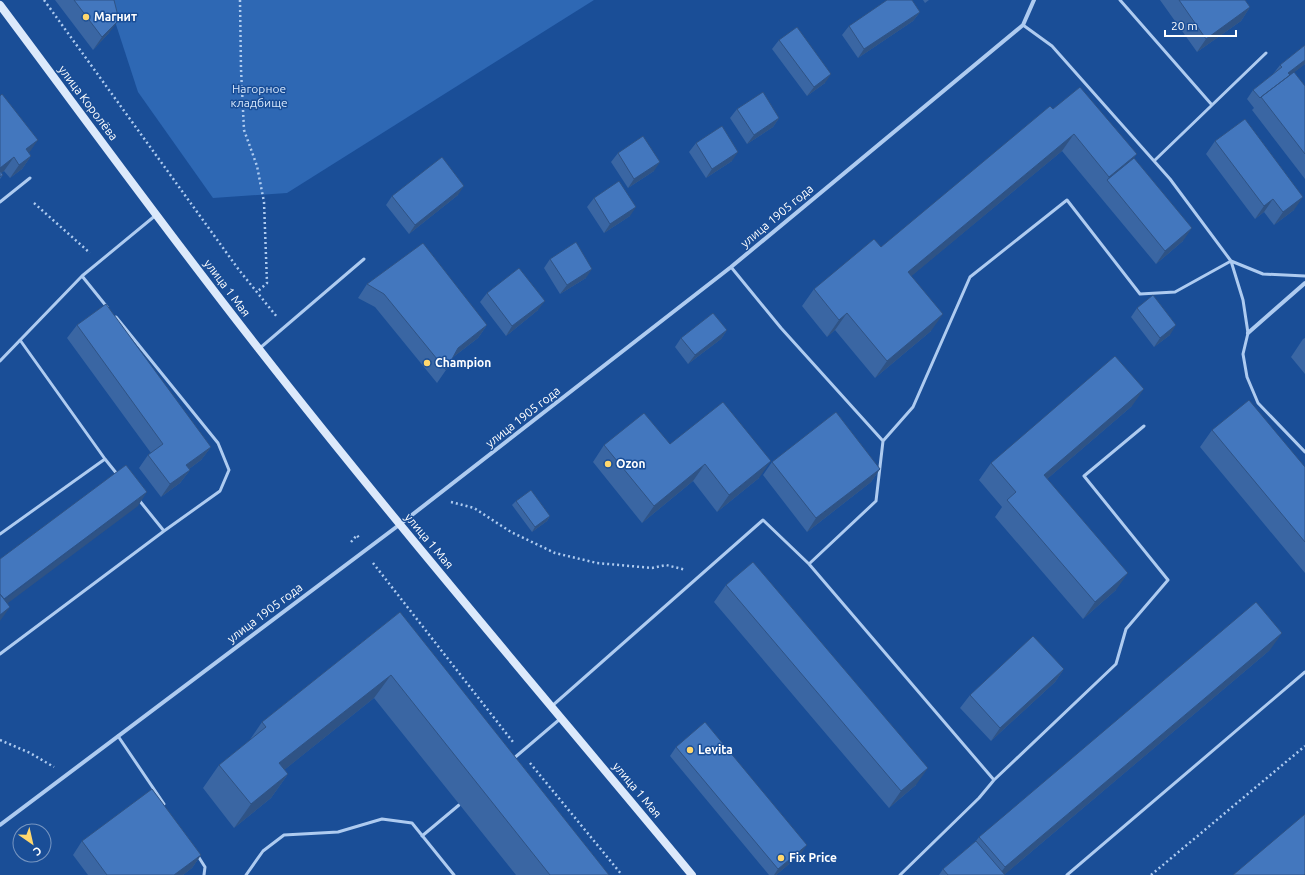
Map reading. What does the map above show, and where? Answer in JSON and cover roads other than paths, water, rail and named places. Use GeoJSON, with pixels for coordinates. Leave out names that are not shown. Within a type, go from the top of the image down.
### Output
{"type":"FeatureCollection","features":[{"type":"Feature","properties":{"kind":"main road","name":"улица Королёва"},"geometry":{"type":"LineString","coordinates":[[0,6],[156,215]]}},
{"type":"Feature","properties":{"kind":"main road","name":"улица 1 Мая"},"geometry":{"type":"LineString","coordinates":[[156,215],[258,349],[400,525],[562,717],[692,875]]}},
{"type":"Feature","properties":{"kind":"street","name":"улица 1905 года"},"geometry":{"type":"LineString","coordinates":[[0,825],[436,498],[731,267],[1023,25],[1034,0]]}},
{"type":"Feature","properties":{"kind":"street"},"geometry":{"type":"LineString","coordinates":[[1248,333],[1305,283]]}},
{"type":"Feature","properties":{"kind":"lane"},"geometry":{"type":"LineString","coordinates":[[1120,0],[1212,105]]}},
{"type":"Feature","properties":{"kind":"lane"},"geometry":{"type":"LineString","coordinates":[[1023,25],[1052,46],[1170,179],[1231,261],[1243,300],[1248,333],[1244,354],[1247,377],[1258,403],[1304,450]]}},
{"type":"Feature","properties":{"kind":"lane"},"geometry":{"type":"LineString","coordinates":[[1154,161],[1266,54]]}},
{"type":"Feature","properties":{"kind":"lane"},"geometry":{"type":"LineString","coordinates":[[0,202],[30,178]]}},
{"type":"Feature","properties":{"kind":"lane"},"geometry":{"type":"LineString","coordinates":[[809,564],[876,501],[883,441],[913,408],[970,277],[1067,200],[1140,294],[1175,292],[1231,261]]}},
{"type":"Feature","properties":{"kind":"lane"},"geometry":{"type":"LineString","coordinates":[[0,361],[82,276],[156,215]]}},
{"type":"Feature","properties":{"kind":"lane"},"geometry":{"type":"LineString","coordinates":[[258,349],[364,259]]}},
{"type":"Feature","properties":{"kind":"lane"},"geometry":{"type":"LineString","coordinates":[[1231,261],[1263,274],[1305,276]]}},
{"type":"Feature","properties":{"kind":"lane"},"geometry":{"type":"LineString","coordinates":[[731,267],[781,328],[883,441]]}},
{"type":"Feature","properties":{"kind":"lane"},"geometry":{"type":"LineString","coordinates":[[0,654],[220,491],[228,470],[218,443],[82,276]]}},
{"type":"Feature","properties":{"kind":"lane"},"geometry":{"type":"LineString","coordinates":[[20,340],[105,459],[120,477]]}},
{"type":"Feature","properties":{"kind":"lane"},"geometry":{"type":"LineString","coordinates":[[900,875],[979,798],[994,780],[1116,664],[1126,629],[1168,580],[1084,476],[1144,426]]}},
{"type":"Feature","properties":{"kind":"lane"},"geometry":{"type":"LineString","coordinates":[[0,534],[105,459]]}},
{"type":"Feature","properties":{"kind":"lane"},"geometry":{"type":"LineString","coordinates":[[134,495],[164,531]]}},
{"type":"Feature","properties":{"kind":"lane"},"geometry":{"type":"LineString","coordinates":[[552,706],[763,520],[809,564],[994,780]]}},
{"type":"Feature","properties":{"kind":"lane"},"geometry":{"type":"LineString","coordinates":[[1067,875],[1305,672]]}},
{"type":"Feature","properties":{"kind":"lane"},"geometry":{"type":"LineString","coordinates":[[508,763],[562,717]]}},
{"type":"Feature","properties":{"kind":"lane"},"geometry":{"type":"LineString","coordinates":[[118,736],[166,808]]}},
{"type":"Feature","properties":{"kind":"lane"},"geometry":{"type":"LineString","coordinates":[[422,836],[459,804]]}},
{"type":"Feature","properties":{"kind":"lane"},"geometry":{"type":"LineString","coordinates":[[246,875],[263,851],[284,835],[338,832],[382,819],[412,823],[454,875]]}},
{"type":"Feature","properties":{"kind":"lane"},"geometry":{"type":"LineString","coordinates":[[197,854],[205,867],[204,875]]}},
{"type":"Feature","properties":{"kind":"place","name":"Магнит"},"geometry":{"type":"Point","coordinates":[86,17]}},
{"type":"Feature","properties":{"kind":"place","name":"Champion"},"geometry":{"type":"Point","coordinates":[427,363]}},
{"type":"Feature","properties":{"kind":"place","name":"Ozon"},"geometry":{"type":"Point","coordinates":[608,464]}},
{"type":"Feature","properties":{"kind":"place","name":"Levita"},"geometry":{"type":"Point","coordinates":[690,750]}},
{"type":"Feature","properties":{"kind":"place","name":"Fix Price"},"geometry":{"type":"Point","coordinates":[781,858]}},
{"type":"Feature","properties":{"kind":"park label","name":"Нагорное кладбище"},"geometry":{"type":"Point","coordinates":[259,96]}}]}
